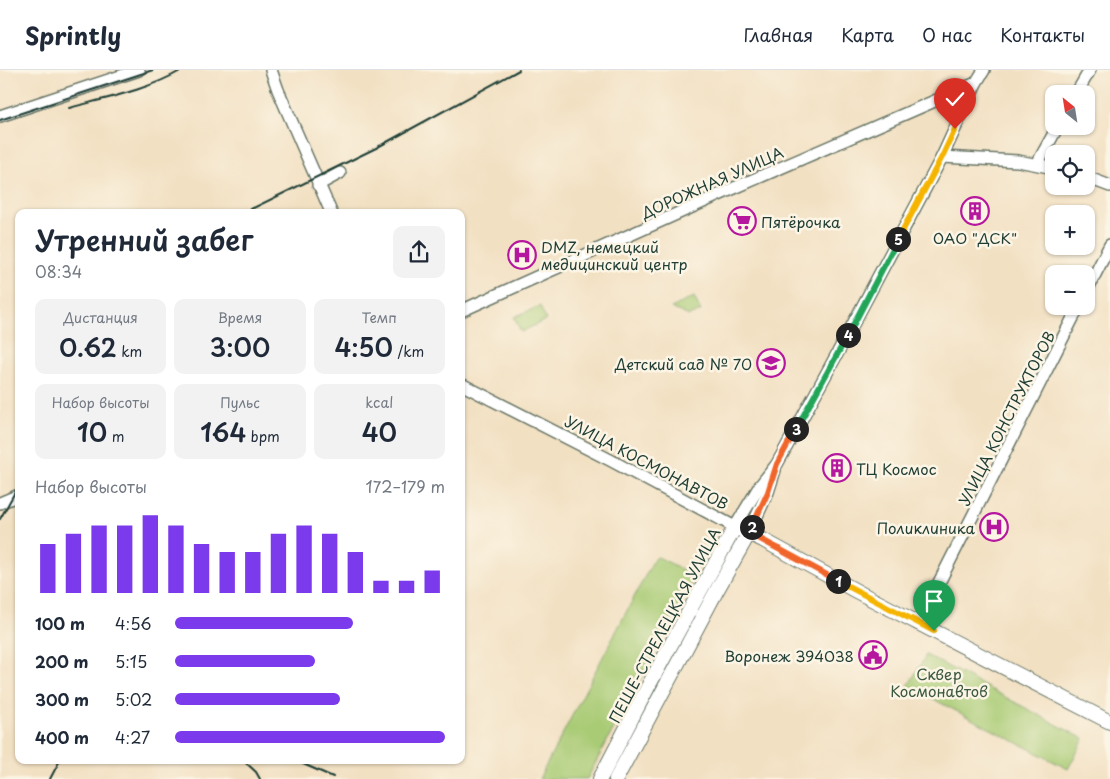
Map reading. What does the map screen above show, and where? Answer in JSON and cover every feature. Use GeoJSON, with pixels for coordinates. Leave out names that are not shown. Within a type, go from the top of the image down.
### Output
{"type":"FeatureCollection","features":[{"type":"Feature","properties":{"kind":"main road","name":"УЛИЦА КОСМОНАВТОВ"},"geometry":{"type":"LineString","coordinates":[[735,527],[918,624],[1110,722]]}},
{"type":"Feature","properties":{"kind":"main road","name":"ПЕШЕ-СТРЕЛЕЦКАЯ УЛИЦА"},"geometry":{"type":"LineString","coordinates":[[600,779],[735,527]]}},
{"type":"Feature","properties":{"kind":"main road","name":"ПЕШЕ-СТРЕЛЕЦКАЯ УЛИЦА"},"geometry":{"type":"LineString","coordinates":[[616,779],[749,533]]}},
{"type":"Feature","properties":{"kind":"street"},"geometry":{"type":"LineString","coordinates":[[0,116],[139,70]]}},
{"type":"Feature","properties":{"kind":"street"},"geometry":{"type":"LineString","coordinates":[[271,70],[330,209]]}},
{"type":"Feature","properties":{"kind":"street","name":"ПЕШЕ-СТРЕЛЕЦКАЯ УЛИЦА"},"geometry":{"type":"LineString","coordinates":[[735,527],[759,487],[777,464],[836,356],[942,157],[976,82],[984,70]]}},
{"type":"Feature","properties":{"kind":"street"},"geometry":{"type":"LineString","coordinates":[[1081,85],[1090,70]]}},
{"type":"Feature","properties":{"kind":"street","name":"ДОРОЖНАЯ УЛИЦА"},"geometry":{"type":"LineString","coordinates":[[465,309],[708,199],[976,82]]}},
{"type":"Feature","properties":{"kind":"street"},"geometry":{"type":"LineString","coordinates":[[1037,164],[1053,135]]}},
{"type":"Feature","properties":{"kind":"street"},"geometry":{"type":"LineString","coordinates":[[942,157],[1018,161],[1045,166]]}},
{"type":"Feature","properties":{"kind":"street"},"geometry":{"type":"LineString","coordinates":[[318,184],[340,173]]}},
{"type":"Feature","properties":{"kind":"street"},"geometry":{"type":"LineString","coordinates":[[1095,180],[1110,186]]}},
{"type":"Feature","properties":{"kind":"street"},"geometry":{"type":"LineString","coordinates":[[1095,274],[1110,245]]}},
{"type":"Feature","properties":{"kind":"street","name":"УЛИЦА КОНСТРУКТОРОВ"},"geometry":{"type":"LineString","coordinates":[[918,624],[1074,315]]}},
{"type":"Feature","properties":{"kind":"street","name":"УЛИЦА КОСМОНАВТОВ"},"geometry":{"type":"LineString","coordinates":[[465,386],[610,460],[735,527]]}},
{"type":"Feature","properties":{"kind":"street","name":"ПЕШЕ-СТРЕЛЕЦКАЯ УЛИЦА"},"geometry":{"type":"LineString","coordinates":[[749,533],[768,492],[777,464]]}},
{"type":"Feature","properties":{"kind":"street"},"geometry":{"type":"LineString","coordinates":[[0,502],[15,496]]}},
{"type":"Feature","properties":{"kind":"green space"},"geometry":{"type":"Polygon","coordinates":[[[694,297],[701,311],[689,316],[671,308],[694,297]]]}},
{"type":"Feature","properties":{"kind":"green space"},"geometry":{"type":"Polygon","coordinates":[[[540,306],[546,320],[521,332],[514,317],[540,306]]]}},
{"type":"Feature","properties":{"kind":"green space"},"geometry":{"type":"Polygon","coordinates":[[[658,557],[695,576],[587,779],[539,779],[654,559],[658,557]]]}},
{"type":"Feature","properties":{"kind":"green space","name":"Сквер Космонавтов"},"geometry":{"type":"Polygon","coordinates":[[[926,655],[1084,739],[1068,769],[908,686],[926,655]]]}},
{"type":"Feature","properties":{"kind":"railway"},"geometry":{"type":"LineString","coordinates":[[0,120],[153,70]]}},
{"type":"Feature","properties":{"kind":"railway"},"geometry":{"type":"LineString","coordinates":[[69,108],[141,88],[182,70]]}},
{"type":"Feature","properties":{"kind":"railway"},"geometry":{"type":"LineString","coordinates":[[251,209],[376,148],[519,70]]}},
{"type":"Feature","properties":{"kind":"railway"},"geometry":{"type":"LineString","coordinates":[[0,519],[15,492]]}},
{"type":"Feature","properties":{"kind":"railway"},"geometry":{"type":"LineString","coordinates":[[50,779],[58,764]]}},
{"type":"Feature","properties":{"kind":"railway"},"geometry":{"type":"LineString","coordinates":[[247,764],[260,779]]}},
{"type":"Feature","properties":{"kind":"railway"},"geometry":{"type":"LineString","coordinates":[[303,764],[333,777]]}},
{"type":"Feature","properties":{"kind":"place","name":"ОАО \"ДСК\""},"geometry":{"type":"Point","coordinates":[975,211]}},
{"type":"Feature","properties":{"kind":"place","name":"Пятёрочка"},"geometry":{"type":"Point","coordinates":[742,221]}},
{"type":"Feature","properties":{"kind":"place","name":"DMZ, немецкий медицинский центр"},"geometry":{"type":"Point","coordinates":[522,255]}},
{"type":"Feature","properties":{"kind":"place","name":"Детский сад № 70"},"geometry":{"type":"Point","coordinates":[771,363]}},
{"type":"Feature","properties":{"kind":"place","name":"ТЦ Космос"},"geometry":{"type":"Point","coordinates":[837,468]}},
{"type":"Feature","properties":{"kind":"place","name":"Поликлиника"},"geometry":{"type":"Point","coordinates":[994,527]}},
{"type":"Feature","properties":{"kind":"place","name":"Воронеж 394038"},"geometry":{"type":"Point","coordinates":[873,655]}},
{"type":"Feature","properties":{"kind":"route"},"geometry":{"type":"LineString","coordinates":[[934,631],[749,533],[768,492],[777,464],[942,157],[955,129]]}}]}
